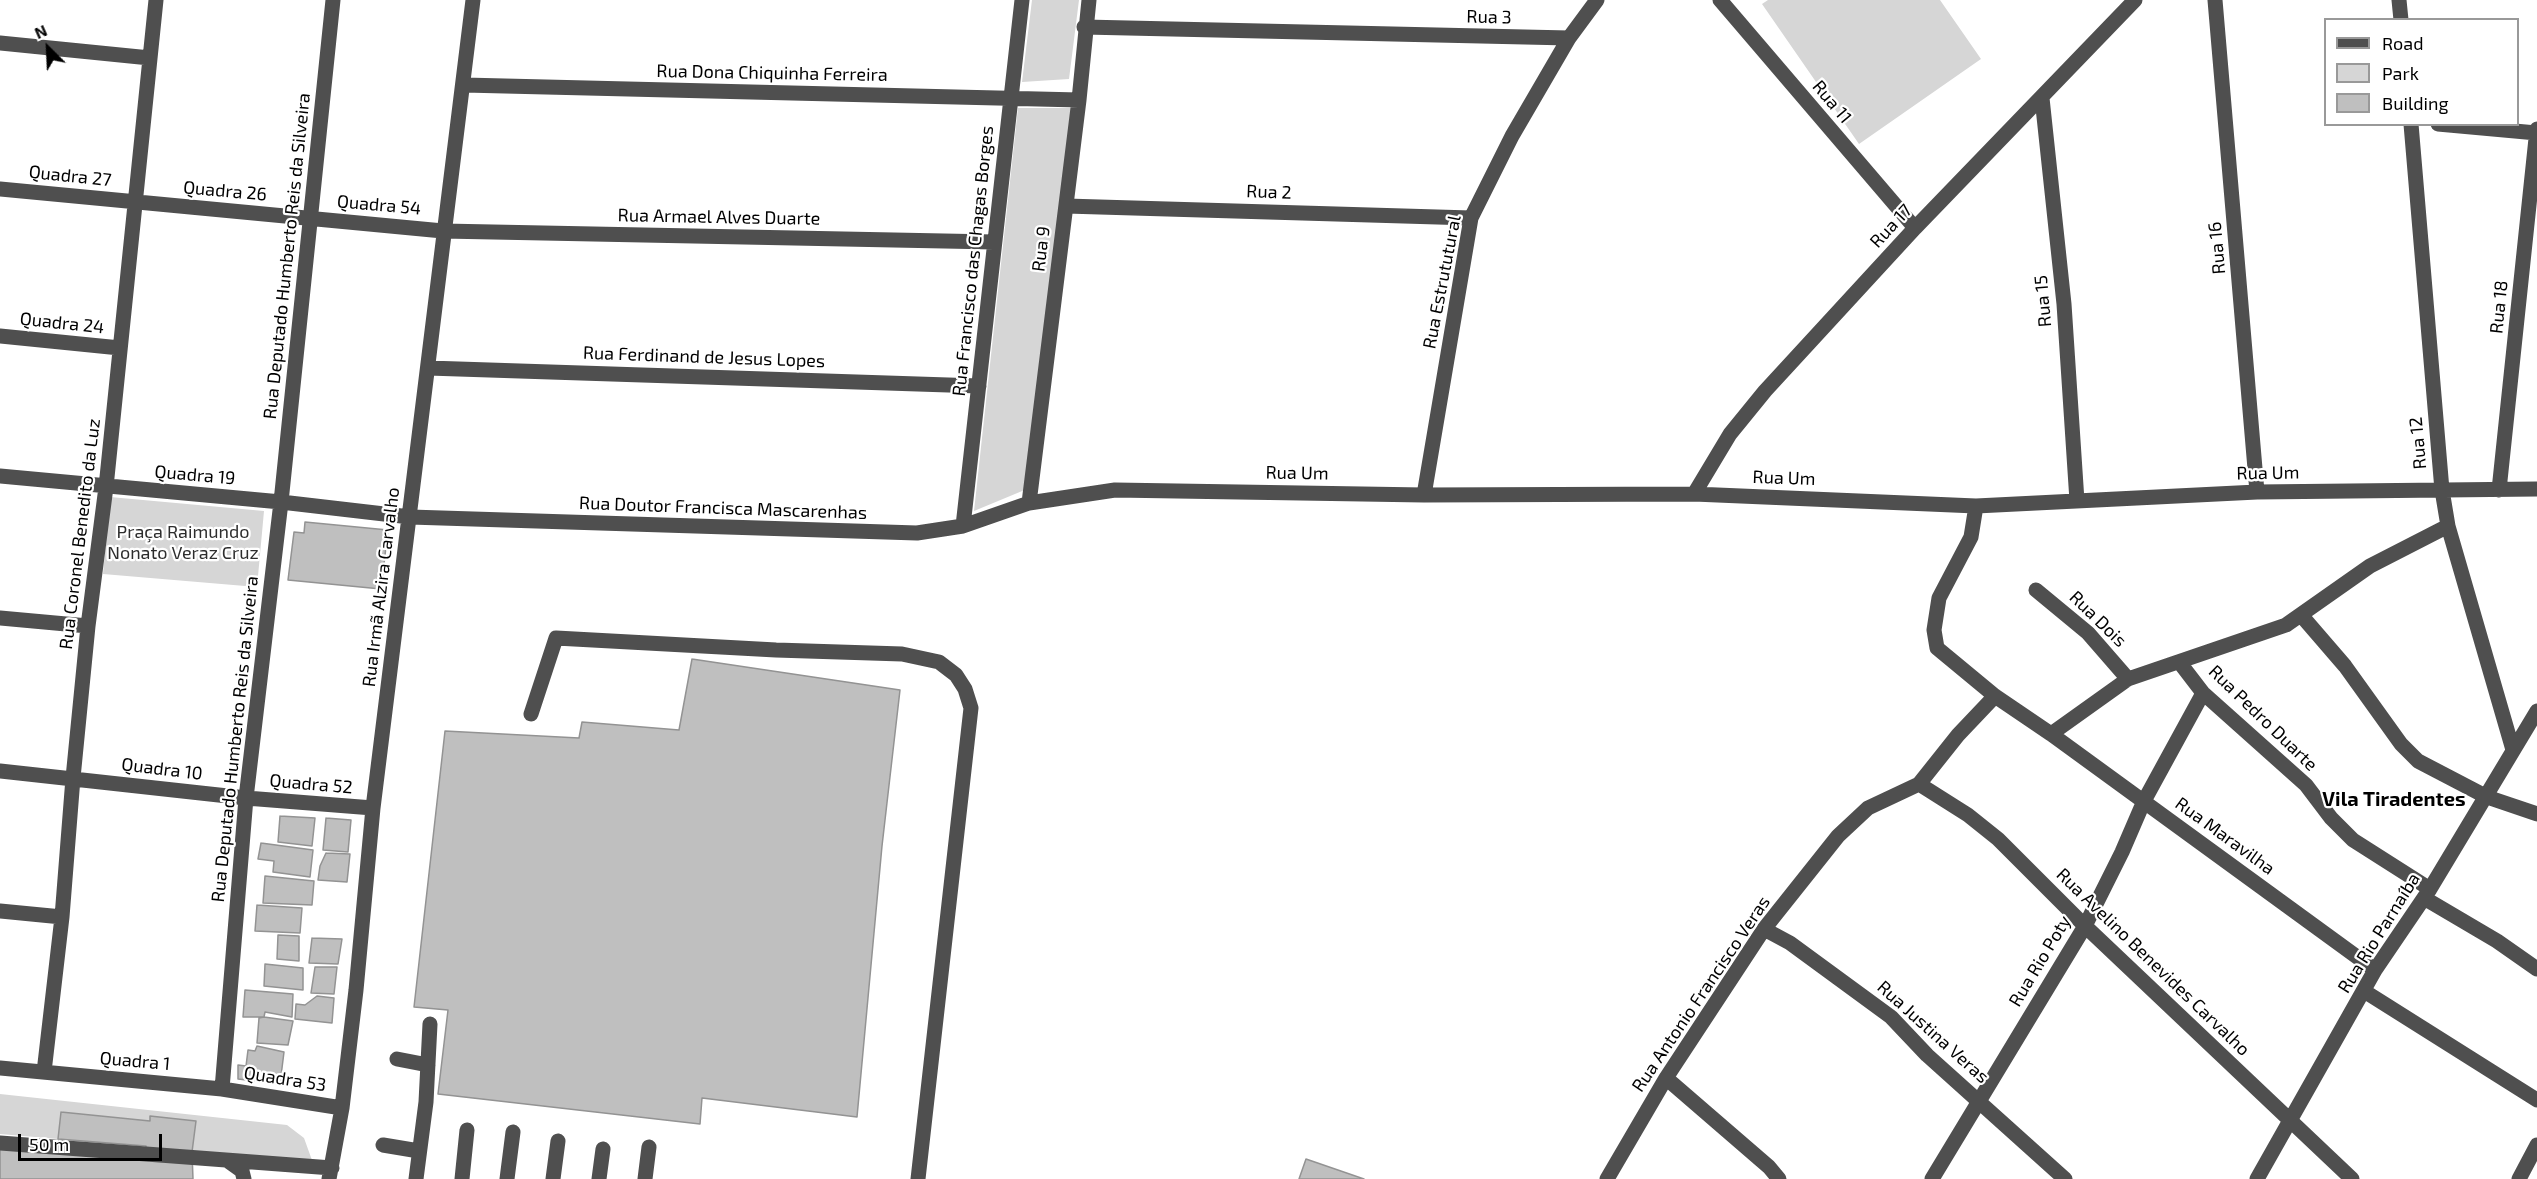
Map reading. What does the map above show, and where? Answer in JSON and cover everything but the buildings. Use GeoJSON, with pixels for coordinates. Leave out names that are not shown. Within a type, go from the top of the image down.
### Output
{"type":"FeatureCollection","features":[{"type":"Feature","properties":{"kind":"street","name":"Rua Coronel Benedito da Luz"},"geometry":{"type":"LineString","coordinates":[[45,1072],[62,917],[88,626],[106,487],[156,0]]}},
{"type":"Feature","properties":{"kind":"street","name":"Rua Deputado Humberto Reis da Silveira"},"geometry":{"type":"LineString","coordinates":[[222,1089],[246,798],[281,502],[333,0]]}},
{"type":"Feature","properties":{"kind":"street","name":"Rua Irmã Alzira Carvalho"},"geometry":{"type":"LineString","coordinates":[[331,1173],[342,1108],[373,808],[473,0]]}},
{"type":"Feature","properties":{"kind":"street","name":"Rua Francisco das Chagas Borges"},"geometry":{"type":"LineString","coordinates":[[963,526],[1022,0]]}},
{"type":"Feature","properties":{"kind":"street","name":"Rua 9"},"geometry":{"type":"LineString","coordinates":[[1029,503],[1079,100],[1084,27],[1089,0]]}},
{"type":"Feature","properties":{"kind":"street","name":"Rua Estrututural"},"geometry":{"type":"LineString","coordinates":[[1424,495],[1472,218],[1512,136],[1569,38],[1597,0]]}},
{"type":"Feature","properties":{"kind":"street","name":"Rua 11"},"geometry":{"type":"LineString","coordinates":[[1720,0],[1915,228]]}},
{"type":"Feature","properties":{"kind":"street","name":"Rua 17"},"geometry":{"type":"LineString","coordinates":[[1694,494],[1730,434],[1765,391],[1915,228],[2135,0]]}},
{"type":"Feature","properties":{"kind":"street","name":"Rua 16"},"geometry":{"type":"LineString","coordinates":[[2215,0],[2257,492]]}},
{"type":"Feature","properties":{"kind":"street"},"geometry":{"type":"LineString","coordinates":[[2399,0],[2401,18]]}},
{"type":"Feature","properties":{"kind":"street","name":"Rua 3"},"geometry":{"type":"LineString","coordinates":[[1084,27],[1569,38]]}},
{"type":"Feature","properties":{"kind":"street"},"geometry":{"type":"LineString","coordinates":[[0,43],[150,58]]}},
{"type":"Feature","properties":{"kind":"street","name":"Rua Dona Chiquinha Ferreira"},"geometry":{"type":"LineString","coordinates":[[464,85],[1079,100]]}},
{"type":"Feature","properties":{"kind":"street","name":"Rua 15"},"geometry":{"type":"LineString","coordinates":[[2042,98],[2064,304],[2077,501]]}},
{"type":"Feature","properties":{"kind":"street","name":"Rua 12"},"geometry":{"type":"LineString","coordinates":[[2411,126],[2442,490],[2448,526],[2513,750]]}},
{"type":"Feature","properties":{"kind":"street"},"geometry":{"type":"LineString","coordinates":[[2460,126],[2537,133]]}},
{"type":"Feature","properties":{"kind":"street","name":"Rua 18"},"geometry":{"type":"LineString","coordinates":[[2499,490],[2537,129]]}},
{"type":"Feature","properties":{"kind":"street","name":"Quadra 27"},"geometry":{"type":"LineString","coordinates":[[0,189],[135,202]]}},
{"type":"Feature","properties":{"kind":"street","name":"Quadra 26"},"geometry":{"type":"LineString","coordinates":[[135,202],[311,218]]}},
{"type":"Feature","properties":{"kind":"street","name":"Rua 2"},"geometry":{"type":"LineString","coordinates":[[1066,206],[1472,218]]}},
{"type":"Feature","properties":{"kind":"street","name":"Quadra 54"},"geometry":{"type":"LineString","coordinates":[[311,218],[443,231]]}},
{"type":"Feature","properties":{"kind":"street","name":"Rua Armael Alves Duarte"},"geometry":{"type":"LineString","coordinates":[[443,231],[994,242]]}},
{"type":"Feature","properties":{"kind":"street","name":"Quadra 24"},"geometry":{"type":"LineString","coordinates":[[0,336],[120,348]]}},
{"type":"Feature","properties":{"kind":"street","name":"Rua Ferdinand de Jesus Lopes"},"geometry":{"type":"LineString","coordinates":[[429,368],[979,386]]}},
{"type":"Feature","properties":{"kind":"street","name":"Quadra 19"},"geometry":{"type":"LineString","coordinates":[[0,476],[281,502]]}},
{"type":"Feature","properties":{"kind":"street","name":"Rua Um"},"geometry":{"type":"LineString","coordinates":[[1029,503],[1075,494],[1115,490],[1424,495],[1694,494],[1976,506],[2257,492],[2537,489]]}},
{"type":"Feature","properties":{"kind":"street"},"geometry":{"type":"LineString","coordinates":[[281,502],[410,517]]}},
{"type":"Feature","properties":{"kind":"street","name":"Rua Doutor Francisca Mascarenhas"},"geometry":{"type":"LineString","coordinates":[[410,517],[917,533],[963,526],[1029,503]]}},
{"type":"Feature","properties":{"kind":"street"},"geometry":{"type":"LineString","coordinates":[[1976,506],[1968,545],[1939,598],[1934,638],[1937,648],[1944,655],[1995,696]]}},
{"type":"Feature","properties":{"kind":"street"},"geometry":{"type":"LineString","coordinates":[[2051,734],[2128,679],[2269,633],[2301,615],[2370,566],[2448,526]]}},
{"type":"Feature","properties":{"kind":"street","name":"Rua Dois"},"geometry":{"type":"LineString","coordinates":[[2036,590],[2088,633],[2128,679]]}},
{"type":"Feature","properties":{"kind":"street"},"geometry":{"type":"LineString","coordinates":[[2301,615],[2345,666],[2401,744],[2418,761],[2487,797],[2537,814]]}},
{"type":"Feature","properties":{"kind":"street"},"geometry":{"type":"LineString","coordinates":[[0,618],[88,626]]}},
{"type":"Feature","properties":{"kind":"street"},"geometry":{"type":"LineString","coordinates":[[531,714],[556,638],[776,650],[902,654],[939,662],[956,675],[965,689],[971,708],[918,1179]]}},
{"type":"Feature","properties":{"kind":"street","name":"Rua Pedro Duarte"},"geometry":{"type":"LineString","coordinates":[[2180,663],[2203,693],[2306,785],[2331,818],[2353,840],[2537,969]]}},
{"type":"Feature","properties":{"kind":"street","name":"Rua Rio Poty"},"geometry":{"type":"LineString","coordinates":[[1932,1179],[2085,926],[2122,852],[2144,801],[2203,693]]}},
{"type":"Feature","properties":{"kind":"street","name":"Rua Maravilha"},"geometry":{"type":"LineString","coordinates":[[1995,696],[2144,801],[2375,970]]}},
{"type":"Feature","properties":{"kind":"street","name":"Rua Antonio Francisco Veras"},"geometry":{"type":"LineString","coordinates":[[1607,1179],[1665,1078],[1764,929],[1838,836],[1868,808],[1919,784],[1958,735],[1995,696]]}},
{"type":"Feature","properties":{"kind":"street","name":"Rua Rio Parnaíba"},"geometry":{"type":"LineString","coordinates":[[2257,1179],[2375,970],[2427,894],[2537,711]]}},
{"type":"Feature","properties":{"kind":"street","name":"Quadra 10"},"geometry":{"type":"LineString","coordinates":[[0,771],[246,798]]}},
{"type":"Feature","properties":{"kind":"street","name":"Rua Avelino Benevides Carvalho"},"geometry":{"type":"LineString","coordinates":[[1919,784],[1968,815],[1998,839],[2085,926],[2352,1179]]}},
{"type":"Feature","properties":{"kind":"street","name":"Quadra 52"},"geometry":{"type":"LineString","coordinates":[[246,798],[373,808]]}},
{"type":"Feature","properties":{"kind":"street"},"geometry":{"type":"LineString","coordinates":[[0,911],[62,917]]}},
{"type":"Feature","properties":{"kind":"street","name":"Rua Justina Veras"},"geometry":{"type":"LineString","coordinates":[[1764,929],[1790,943],[1872,1000],[1928,1055],[2065,1179]]}},
{"type":"Feature","properties":{"kind":"street"},"geometry":{"type":"LineString","coordinates":[[2364,991],[2537,1100]]}},
{"type":"Feature","properties":{"kind":"street"},"geometry":{"type":"LineString","coordinates":[[416,1179],[430,1024]]}},
{"type":"Feature","properties":{"kind":"street"},"geometry":{"type":"LineString","coordinates":[[397,1059],[428,1065]]}},
{"type":"Feature","properties":{"kind":"street","name":"Quadra 1"},"geometry":{"type":"LineString","coordinates":[[0,1068],[222,1089]]}},
{"type":"Feature","properties":{"kind":"street"},"geometry":{"type":"LineString","coordinates":[[1665,1078],[1769,1167],[1779,1179]]}},
{"type":"Feature","properties":{"kind":"street","name":"Quadra 53"},"geometry":{"type":"LineString","coordinates":[[222,1089],[342,1108]]}},
{"type":"Feature","properties":{"kind":"street"},"geometry":{"type":"LineString","coordinates":[[462,1179],[467,1130]]}},
{"type":"Feature","properties":{"kind":"street"},"geometry":{"type":"LineString","coordinates":[[507,1179],[513,1132]]}},
{"type":"Feature","properties":{"kind":"street"},"geometry":{"type":"LineString","coordinates":[[553,1179],[558,1141]]}},
{"type":"Feature","properties":{"kind":"street"},"geometry":{"type":"LineString","coordinates":[[0,1143],[228,1161],[331,1173]]}},
{"type":"Feature","properties":{"kind":"street"},"geometry":{"type":"LineString","coordinates":[[383,1145],[419,1151]]}},
{"type":"Feature","properties":{"kind":"street"},"geometry":{"type":"LineString","coordinates":[[2519,1179],[2537,1145]]}},
{"type":"Feature","properties":{"kind":"street"},"geometry":{"type":"LineString","coordinates":[[645,1179],[649,1147]]}},
{"type":"Feature","properties":{"kind":"street"},"geometry":{"type":"LineString","coordinates":[[599,1179],[603,1149]]}},
{"type":"Feature","properties":{"kind":"street"},"geometry":{"type":"LineString","coordinates":[[228,1161],[242,1171],[244,1179]]}},
{"type":"Feature","properties":{"kind":"green space"},"geometry":{"type":"Polygon","coordinates":[[[1032,0],[1079,0],[1069,79],[1022,82],[1032,0]]]}},
{"type":"Feature","properties":{"kind":"green space"},"geometry":{"type":"Polygon","coordinates":[[[1768,0],[1940,0],[1981,59],[1859,144],[1762,4],[1768,0]]]}},
{"type":"Feature","properties":{"kind":"green space"},"geometry":{"type":"Polygon","coordinates":[[[1018,108],[1073,108],[1027,489],[974,511],[1018,108]]]}},
{"type":"Feature","properties":{"kind":"green space","name":"Praça Raimundo Nonato Veraz Cruz"},"geometry":{"type":"Polygon","coordinates":[[[110,497],[264,511],[257,587],[103,574],[110,497]]]}},
{"type":"Feature","properties":{"kind":"green space"},"geometry":{"type":"Polygon","coordinates":[[[0,1094],[287,1125],[304,1138],[313,1163],[192,1152],[196,1121],[150,1117],[150,1121],[61,1112],[58,1139],[0,1134],[0,1094]]]}},
{"type":"Feature","properties":{"kind":"district","name":"Vila Tiradentes"},"geometry":{"type":"Point","coordinates":[2394,799]}}]}
